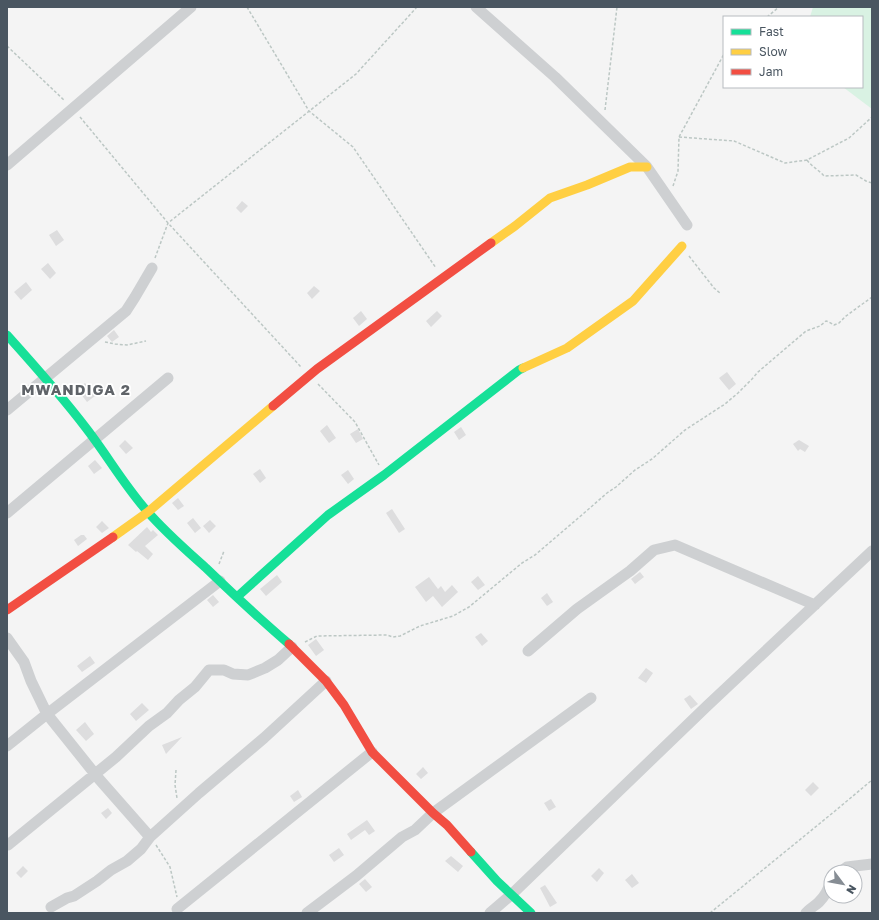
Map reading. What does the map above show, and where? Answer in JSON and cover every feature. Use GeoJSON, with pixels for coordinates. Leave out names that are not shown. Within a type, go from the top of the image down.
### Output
{"type":"FeatureCollection","features":[{"type":"Feature","properties":{"kind":"street"},"geometry":{"type":"LineString","coordinates":[[7,165],[191,7]]}},
{"type":"Feature","properties":{"kind":"street"},"geometry":{"type":"LineString","coordinates":[[476,7],[555,77],[647,167],[687,225]]}},
{"type":"Feature","properties":{"kind":"street"},"geometry":{"type":"LineString","coordinates":[[7,610],[148,512],[323,365],[515,226],[550,198],[587,185],[630,167],[647,167]]}},
{"type":"Feature","properties":{"kind":"street"},"geometry":{"type":"LineString","coordinates":[[237,597],[328,515],[384,475],[519,370],[566,348],[633,301],[682,246]]}},
{"type":"Feature","properties":{"kind":"street"},"geometry":{"type":"LineString","coordinates":[[7,410],[126,311],[152,268]]}},
{"type":"Feature","properties":{"kind":"street"},"geometry":{"type":"LineString","coordinates":[[7,335],[46,379],[86,428],[119,476],[148,512],[168,533],[292,647],[326,681],[344,705],[372,752],[447,826],[497,881],[531,913]]}},
{"type":"Feature","properties":{"kind":"street"},"geometry":{"type":"LineString","coordinates":[[7,513],[168,378]]}},
{"type":"Feature","properties":{"kind":"street"},"geometry":{"type":"LineString","coordinates":[[528,651],[577,609],[630,571],[654,550],[675,545],[815,605]]}},
{"type":"Feature","properties":{"kind":"street"},"geometry":{"type":"LineString","coordinates":[[490,913],[511,895],[707,706],[872,551]]}},
{"type":"Feature","properties":{"kind":"street"},"geometry":{"type":"LineString","coordinates":[[7,746],[220,582]]}},
{"type":"Feature","properties":{"kind":"street"},"geometry":{"type":"LineString","coordinates":[[7,638],[24,662],[31,681],[47,714],[95,774],[150,837]]}},
{"type":"Feature","properties":{"kind":"street"},"geometry":{"type":"LineString","coordinates":[[8,845],[116,757],[149,726],[167,713],[179,700],[195,687],[209,670],[224,670],[234,674],[248,675],[265,668],[278,660],[292,647]]}},
{"type":"Feature","properties":{"kind":"street"},"geometry":{"type":"LineString","coordinates":[[51,906],[66,898],[74,896],[127,861],[141,849],[150,837],[264,738],[326,681]]}},
{"type":"Feature","properties":{"kind":"street"},"geometry":{"type":"LineString","coordinates":[[307,913],[356,876],[402,837],[415,830],[433,813],[591,698]]}},
{"type":"Feature","properties":{"kind":"street"},"geometry":{"type":"LineString","coordinates":[[177,909],[372,752]]}},
{"type":"Feature","properties":{"kind":"street"},"geometry":{"type":"LineString","coordinates":[[806,913],[811,907],[820,901],[823,896]]}},
{"type":"Feature","properties":{"kind":"path"},"geometry":{"type":"LineString","coordinates":[[248,7],[309,111],[354,147],[443,278]]}},
{"type":"Feature","properties":{"kind":"path"},"geometry":{"type":"LineString","coordinates":[[152,268],[168,223],[356,74],[417,7]]}},
{"type":"Feature","properties":{"kind":"path"},"geometry":{"type":"LineString","coordinates":[[603,124],[617,7]]}},
{"type":"Feature","properties":{"kind":"path"},"geometry":{"type":"LineString","coordinates":[[768,16],[778,7]]}},
{"type":"Feature","properties":{"kind":"path"},"geometry":{"type":"LineString","coordinates":[[7,46],[73,109],[168,223],[310,376],[355,422],[384,475]]}},
{"type":"Feature","properties":{"kind":"path"},"geometry":{"type":"LineString","coordinates":[[667,197],[678,171],[680,137],[723,56]]}},
{"type":"Feature","properties":{"kind":"path"},"geometry":{"type":"LineString","coordinates":[[680,137],[734,141],[785,163],[807,160],[849,138],[872,117]]}},
{"type":"Feature","properties":{"kind":"path"},"geometry":{"type":"LineString","coordinates":[[807,160],[812,167],[824,176],[856,175],[872,183]]}},
{"type":"Feature","properties":{"kind":"path"},"geometry":{"type":"LineString","coordinates":[[682,246],[714,288],[720,293]]}},
{"type":"Feature","properties":{"kind":"path"},"geometry":{"type":"LineString","coordinates":[[292,647],[317,636],[387,635],[393,638],[420,626],[453,616],[468,607],[535,555],[607,493],[652,459],[685,430],[725,404],[758,372],[806,331],[820,326],[826,321],[834,325],[839,323],[872,297]]}},
{"type":"Feature","properties":{"kind":"path"},"geometry":{"type":"LineString","coordinates":[[93,338],[115,344],[127,345],[146,341]]}},
{"type":"Feature","properties":{"kind":"path"},"geometry":{"type":"LineString","coordinates":[[176,770],[175,785],[179,812]]}},
{"type":"Feature","properties":{"kind":"path"},"geometry":{"type":"LineString","coordinates":[[710,913],[872,780]]}},
{"type":"Feature","properties":{"kind":"path"},"geometry":{"type":"LineString","coordinates":[[150,837],[170,867],[177,896],[177,909]]}},
{"type":"Feature","properties":{"kind":"green space"},"geometry":{"type":"Polygon","coordinates":[[[813,7],[872,7],[872,109],[844,88],[863,88],[863,16],[810,16],[813,7]]]}},
{"type":"Feature","properties":{"kind":"building"},"geometry":{"type":"Polygon","coordinates":[[[242,201],[248,206],[241,213],[236,208],[242,201]]]}},
{"type":"Feature","properties":{"kind":"building"},"geometry":{"type":"Polygon","coordinates":[[[57,230],[64,240],[56,246],[49,235],[57,230]]]}},
{"type":"Feature","properties":{"kind":"building"},"geometry":{"type":"Polygon","coordinates":[[[48,263],[56,273],[50,279],[41,269],[48,263]]]}},
{"type":"Feature","properties":{"kind":"building"},"geometry":{"type":"Polygon","coordinates":[[[26,282],[32,290],[21,300],[14,292],[26,282]]]}},
{"type":"Feature","properties":{"kind":"building"},"geometry":{"type":"Polygon","coordinates":[[[314,286],[320,291],[312,299],[307,293],[314,286]]]}},
{"type":"Feature","properties":{"kind":"building"},"geometry":{"type":"Polygon","coordinates":[[[361,311],[367,319],[359,326],[353,318],[361,311]]]}},
{"type":"Feature","properties":{"kind":"building"},"geometry":{"type":"Polygon","coordinates":[[[437,311],[442,316],[431,327],[426,321],[437,311]]]}},
{"type":"Feature","properties":{"kind":"building"},"geometry":{"type":"Polygon","coordinates":[[[114,330],[119,337],[112,342],[107,336],[114,330]]]}},
{"type":"Feature","properties":{"kind":"building"},"geometry":{"type":"Polygon","coordinates":[[[727,372],[736,384],[729,390],[719,378],[727,372]]]}},
{"type":"Feature","properties":{"kind":"building"},"geometry":{"type":"Polygon","coordinates":[[[85,383],[95,396],[87,402],[77,389],[85,383]]]}},
{"type":"Feature","properties":{"kind":"building"},"geometry":{"type":"Polygon","coordinates":[[[327,425],[336,438],[329,443],[320,431],[327,425]]]}},
{"type":"Feature","properties":{"kind":"building"},"geometry":{"type":"Polygon","coordinates":[[[461,427],[466,435],[459,440],[454,432],[461,427]]]}},
{"type":"Feature","properties":{"kind":"building"},"geometry":{"type":"Polygon","coordinates":[[[358,429],[363,439],[356,443],[350,434],[358,429]]]}},
{"type":"Feature","properties":{"kind":"building"},"geometry":{"type":"Polygon","coordinates":[[[125,440],[133,448],[126,454],[119,446],[125,440]]]}},
{"type":"Feature","properties":{"kind":"building"},"geometry":{"type":"Polygon","coordinates":[[[799,440],[809,446],[805,452],[800,449],[798,451],[793,444],[799,440]]]}},
{"type":"Feature","properties":{"kind":"building"},"geometry":{"type":"Polygon","coordinates":[[[95,460],[102,468],[94,474],[88,466],[95,460]]]}},
{"type":"Feature","properties":{"kind":"building"},"geometry":{"type":"Polygon","coordinates":[[[260,469],[266,478],[260,483],[253,474],[260,469]]]}},
{"type":"Feature","properties":{"kind":"building"},"geometry":{"type":"Polygon","coordinates":[[[348,470],[354,479],[348,484],[341,475],[348,470]]]}},
{"type":"Feature","properties":{"kind":"building"},"geometry":{"type":"Polygon","coordinates":[[[178,498],[184,506],[178,510],[172,503],[178,498]]]}},
{"type":"Feature","properties":{"kind":"building"},"geometry":{"type":"Polygon","coordinates":[[[392,509],[405,529],[399,533],[386,513],[392,509]]]}},
{"type":"Feature","properties":{"kind":"building"},"geometry":{"type":"Polygon","coordinates":[[[193,518],[201,528],[195,533],[187,523],[193,518]]]}},
{"type":"Feature","properties":{"kind":"building"},"geometry":{"type":"Polygon","coordinates":[[[210,520],[216,526],[209,533],[203,526],[210,520]]]}},
{"type":"Feature","properties":{"kind":"building"},"geometry":{"type":"Polygon","coordinates":[[[102,521],[109,528],[102,533],[96,527],[102,521]]]}},
{"type":"Feature","properties":{"kind":"building"},"geometry":{"type":"Polygon","coordinates":[[[147,527],[151,532],[153,530],[158,535],[145,546],[153,554],[148,560],[128,545],[147,527]]]}},
{"type":"Feature","properties":{"kind":"building"},"geometry":{"type":"Polygon","coordinates":[[[81,535],[84,535],[87,539],[78,546],[74,540],[81,535]]]}},
{"type":"Feature","properties":{"kind":"building"},"geometry":{"type":"Polygon","coordinates":[[[640,572],[644,577],[635,584],[631,579],[640,572]]]}},
{"type":"Feature","properties":{"kind":"building"},"geometry":{"type":"Polygon","coordinates":[[[277,575],[282,582],[266,596],[260,589],[277,575]]]}},
{"type":"Feature","properties":{"kind":"building"},"geometry":{"type":"Polygon","coordinates":[[[478,576],[485,585],[478,590],[471,582],[478,576]]]}},
{"type":"Feature","properties":{"kind":"building"},"geometry":{"type":"Polygon","coordinates":[[[429,577],[438,589],[441,586],[445,592],[452,585],[458,592],[442,607],[433,596],[426,602],[415,587],[429,577]]]}},
{"type":"Feature","properties":{"kind":"building"},"geometry":{"type":"Polygon","coordinates":[[[547,593],[553,602],[547,606],[541,598],[547,593]]]}},
{"type":"Feature","properties":{"kind":"building"},"geometry":{"type":"Polygon","coordinates":[[[213,595],[219,602],[213,607],[207,600],[213,595]]]}},
{"type":"Feature","properties":{"kind":"building"},"geometry":{"type":"Polygon","coordinates":[[[481,633],[488,641],[482,646],[475,637],[481,633]]]}},
{"type":"Feature","properties":{"kind":"building"},"geometry":{"type":"Polygon","coordinates":[[[316,639],[324,650],[316,656],[308,645],[316,639]]]}},
{"type":"Feature","properties":{"kind":"building"},"geometry":{"type":"Polygon","coordinates":[[[90,656],[95,663],[82,672],[77,666],[90,656]]]}},
{"type":"Feature","properties":{"kind":"building"},"geometry":{"type":"Polygon","coordinates":[[[646,668],[653,673],[646,683],[638,678],[646,668]]]}},
{"type":"Feature","properties":{"kind":"building"},"geometry":{"type":"Polygon","coordinates":[[[690,695],[698,704],[691,709],[684,699],[690,695]]]}},
{"type":"Feature","properties":{"kind":"building"},"geometry":{"type":"Polygon","coordinates":[[[142,703],[149,710],[136,721],[130,714],[142,703]]]}},
{"type":"Feature","properties":{"kind":"building"},"geometry":{"type":"Polygon","coordinates":[[[85,722],[94,734],[86,741],[76,730],[85,722]]]}},
{"type":"Feature","properties":{"kind":"building"},"geometry":{"type":"Polygon","coordinates":[[[182,737],[166,754],[162,745],[182,737]]]}},
{"type":"Feature","properties":{"kind":"building"},"geometry":{"type":"Polygon","coordinates":[[[423,767],[428,773],[421,779],[416,774],[423,767]]]}},
{"type":"Feature","properties":{"kind":"building"},"geometry":{"type":"Polygon","coordinates":[[[813,782],[819,788],[811,796],[805,790],[813,782]]]}},
{"type":"Feature","properties":{"kind":"building"},"geometry":{"type":"Polygon","coordinates":[[[298,790],[302,797],[294,802],[290,796],[298,790]]]}},
{"type":"Feature","properties":{"kind":"building"},"geometry":{"type":"Polygon","coordinates":[[[551,799],[556,807],[549,811],[544,803],[551,799]]]}},
{"type":"Feature","properties":{"kind":"building"},"geometry":{"type":"Polygon","coordinates":[[[108,808],[112,813],[106,819],[101,813],[108,808]]]}},
{"type":"Feature","properties":{"kind":"building"},"geometry":{"type":"Polygon","coordinates":[[[367,820],[375,831],[369,835],[365,830],[351,840],[347,834],[367,820]]]}},
{"type":"Feature","properties":{"kind":"building"},"geometry":{"type":"Polygon","coordinates":[[[339,848],[344,855],[334,862],[329,855],[339,848]]]}},
{"type":"Feature","properties":{"kind":"building"},"geometry":{"type":"Polygon","coordinates":[[[451,856],[463,866],[458,872],[445,861],[451,856]]]}},
{"type":"Feature","properties":{"kind":"building"},"geometry":{"type":"Polygon","coordinates":[[[23,866],[28,871],[21,878],[16,873],[23,866]]]}},
{"type":"Feature","properties":{"kind":"building"},"geometry":{"type":"Polygon","coordinates":[[[599,868],[604,873],[597,882],[591,876],[599,868]]]}},
{"type":"Feature","properties":{"kind":"building"},"geometry":{"type":"Polygon","coordinates":[[[632,874],[639,883],[632,888],[625,880],[632,874]]]}},
{"type":"Feature","properties":{"kind":"building"},"geometry":{"type":"Polygon","coordinates":[[[365,879],[372,887],[366,892],[359,884],[365,879]]]}},
{"type":"Feature","properties":{"kind":"building"},"geometry":{"type":"Polygon","coordinates":[[[545,885],[557,903],[550,907],[540,888],[545,885]]]}},
{"type":"Feature","properties":{"kind":"traffic: fast"},"geometry":{"type":"LineString","coordinates":[[7,335],[77,416],[131,491],[154,519],[247,607],[289,644]]}},
{"type":"Feature","properties":{"kind":"traffic: fast"},"geometry":{"type":"LineString","coordinates":[[237,597],[328,515],[384,475],[523,368]]}},
{"type":"Feature","properties":{"kind":"traffic: fast"},"geometry":{"type":"LineString","coordinates":[[471,852],[497,881],[531,913]]}},
{"type":"Feature","properties":{"kind":"traffic: slow"},"geometry":{"type":"LineString","coordinates":[[491,243],[550,198],[587,185],[630,167],[647,167]]}},
{"type":"Feature","properties":{"kind":"traffic: slow"},"geometry":{"type":"LineString","coordinates":[[523,368],[567,348],[633,301],[682,246]]}},
{"type":"Feature","properties":{"kind":"traffic: slow"},"geometry":{"type":"LineString","coordinates":[[113,537],[148,512],[273,406]]}},
{"type":"Feature","properties":{"kind":"traffic: jam"},"geometry":{"type":"LineString","coordinates":[[273,406],[317,369],[491,243]]}},
{"type":"Feature","properties":{"kind":"traffic: jam"},"geometry":{"type":"LineString","coordinates":[[7,610],[113,537]]}},
{"type":"Feature","properties":{"kind":"traffic: jam"},"geometry":{"type":"LineString","coordinates":[[289,644],[326,681],[344,705],[372,752],[447,825],[471,852]]}},
{"type":"Feature","properties":{"kind":"district","name":"MWANDIGA 2"},"geometry":{"type":"Point","coordinates":[76,389]}}]}
